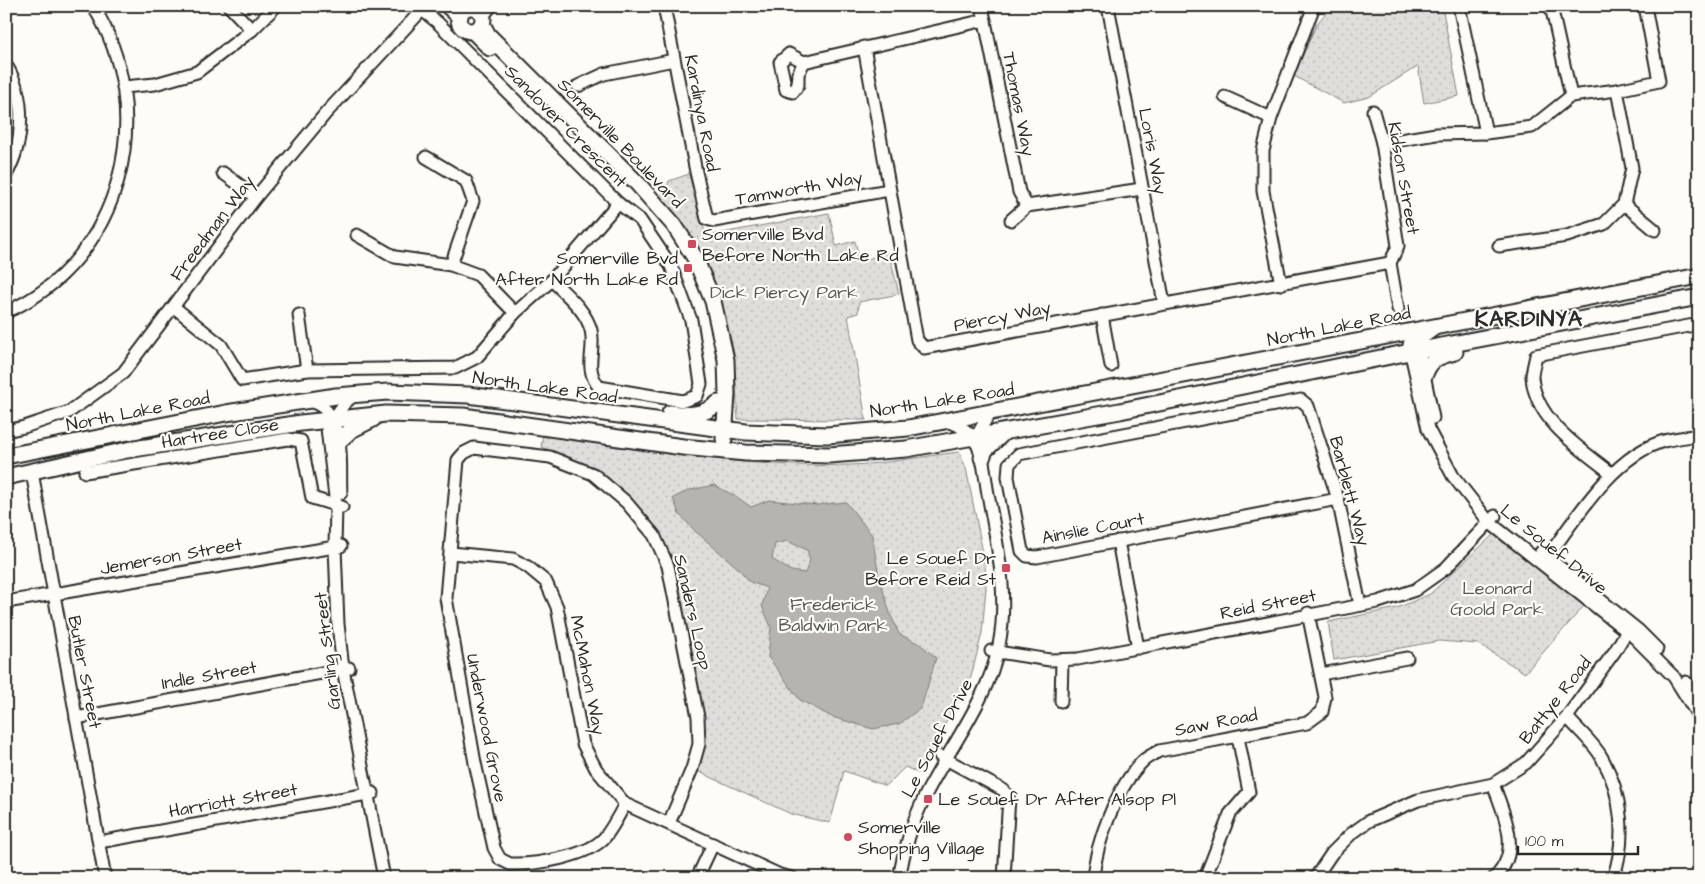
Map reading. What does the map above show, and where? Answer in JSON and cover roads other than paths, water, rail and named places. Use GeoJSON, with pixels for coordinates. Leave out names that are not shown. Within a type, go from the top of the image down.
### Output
{"type":"FeatureCollection","features":[{"type":"Feature","properties":{"kind":"main road","name":"Somerville Boulevard"},"geometry":{"type":"LineString","coordinates":[[448,6],[475,14],[640,195],[685,257],[696,277],[712,321],[721,372],[718,403],[720,430]]}},
{"type":"Feature","properties":{"kind":"main road","name":"Somerville Boulevard"},"geometry":{"type":"LineString","coordinates":[[475,14],[488,35],[637,183],[674,225],[692,252],[709,290],[725,353],[728,377],[718,450]]}},
{"type":"Feature","properties":{"kind":"main road","name":"North Lake Road"},"geometry":{"type":"LineString","coordinates":[[6,456],[226,413],[308,400],[388,392],[468,395],[720,430],[827,434],[908,428],[1116,390],[1442,324],[1699,276]]}},
{"type":"Feature","properties":{"kind":"main road","name":"North Lake Road"},"geometry":{"type":"LineString","coordinates":[[6,477],[128,450],[334,419],[386,414],[463,416],[718,450],[829,455],[906,449],[1004,432],[1413,349],[1699,297]]}},
{"type":"Feature","properties":{"kind":"main road"},"geometry":{"type":"LineString","coordinates":[[1425,374],[1429,363],[1438,356],[1476,347],[1506,333]]}},
{"type":"Feature","properties":{"kind":"main road"},"geometry":{"type":"LineString","coordinates":[[1310,350],[1336,353],[1402,342],[1413,349]]}},
{"type":"Feature","properties":{"kind":"main road"},"geometry":{"type":"LineString","coordinates":[[594,412],[609,409],[694,415],[707,412],[718,403]]}},
{"type":"Feature","properties":{"kind":"main road"},"geometry":{"type":"LineString","coordinates":[[339,441],[352,430],[386,414]]}},
{"type":"Feature","properties":{"kind":"main road"},"geometry":{"type":"LineString","coordinates":[[982,458],[985,450],[1004,432]]}},
{"type":"Feature","properties":{"kind":"street"},"geometry":{"type":"LineString","coordinates":[[6,312],[22,304],[57,279],[88,245],[114,199],[123,155],[126,120],[124,88],[116,56],[102,21],[93,6]]}},
{"type":"Feature","properties":{"kind":"street"},"geometry":{"type":"LineString","coordinates":[[229,6],[252,30]]}},
{"type":"Feature","properties":{"kind":"street"},"geometry":{"type":"LineString","coordinates":[[124,88],[155,84],[197,72],[252,30],[276,6]]}},
{"type":"Feature","properties":{"kind":"street","name":"Kardinya Road"},"geometry":{"type":"LineString","coordinates":[[664,6],[705,215],[710,221],[714,221]]}},
{"type":"Feature","properties":{"kind":"street","name":"Thomas Way"},"geometry":{"type":"LineString","coordinates":[[982,6],[1019,192],[1027,206]]}},
{"type":"Feature","properties":{"kind":"street","name":"Loris Way"},"geometry":{"type":"LineString","coordinates":[[1108,6],[1164,303]]}},
{"type":"Feature","properties":{"kind":"street"},"geometry":{"type":"LineString","coordinates":[[1459,6],[1486,133]]}},
{"type":"Feature","properties":{"kind":"street"},"geometry":{"type":"LineString","coordinates":[[1551,6],[1571,96]]}},
{"type":"Feature","properties":{"kind":"street"},"geometry":{"type":"LineString","coordinates":[[1382,144],[1436,134],[1486,133],[1532,127],[1571,96],[1617,90],[1658,81],[1645,6]]}},
{"type":"Feature","properties":{"kind":"street"},"geometry":{"type":"LineString","coordinates":[[1281,284],[1263,191],[1263,151],[1271,118],[1310,7]]}},
{"type":"Feature","properties":{"kind":"street","name":"Freedman Way"},"geometry":{"type":"LineString","coordinates":[[6,430],[24,427],[69,412],[123,372],[174,308],[256,197],[326,113],[420,8]]}},
{"type":"Feature","properties":{"kind":"street","name":"Sandover Crescent"},"geometry":{"type":"LineString","coordinates":[[174,308],[221,346],[242,380],[307,370],[455,368],[477,357],[515,313],[552,280],[618,203],[420,8]]}},
{"type":"Feature","properties":{"kind":"street"},"geometry":{"type":"LineString","coordinates":[[804,62],[985,20]]}},
{"type":"Feature","properties":{"kind":"street","name":"Piercy Way"},"geometry":{"type":"LineString","coordinates":[[864,47],[916,340],[924,348],[1390,263]]}},
{"type":"Feature","properties":{"kind":"street"},"geometry":{"type":"LineString","coordinates":[[578,86],[604,74],[674,60]]}},
{"type":"Feature","properties":{"kind":"street"},"geometry":{"type":"LineString","coordinates":[[6,65],[13,76],[19,96],[21,123],[16,151],[6,175]]}},
{"type":"Feature","properties":{"kind":"street"},"geometry":{"type":"LineString","coordinates":[[1499,246],[1568,236],[1604,224],[1624,204],[1632,168],[1617,90]]}},
{"type":"Feature","properties":{"kind":"street"},"geometry":{"type":"LineString","coordinates":[[1225,96],[1271,118]]}},
{"type":"Feature","properties":{"kind":"street","name":"Kidson Street"},"geometry":{"type":"LineString","coordinates":[[1373,111],[1382,144],[1398,246],[1390,263],[1398,309]]}},
{"type":"Feature","properties":{"kind":"street"},"geometry":{"type":"LineString","coordinates":[[426,157],[466,181],[473,201],[451,266]]}},
{"type":"Feature","properties":{"kind":"street"},"geometry":{"type":"LineString","coordinates":[[223,173],[256,197]]}},
{"type":"Feature","properties":{"kind":"street"},"geometry":{"type":"LineString","coordinates":[[1011,220],[1027,206],[1142,189]]}},
{"type":"Feature","properties":{"kind":"street","name":"Tamworth Way"},"geometry":{"type":"LineString","coordinates":[[714,221],[889,190]]}},
{"type":"Feature","properties":{"kind":"street"},"geometry":{"type":"LineString","coordinates":[[552,280],[580,309],[591,330],[591,377],[599,387],[683,401],[697,396],[701,384],[691,320],[671,266],[640,220],[618,203]]}},
{"type":"Feature","properties":{"kind":"street"},"geometry":{"type":"LineString","coordinates":[[1624,204],[1655,230]]}},
{"type":"Feature","properties":{"kind":"street"},"geometry":{"type":"LineString","coordinates":[[357,235],[395,257],[451,266],[478,276],[515,313]]}},
{"type":"Feature","properties":{"kind":"street"},"geometry":{"type":"LineString","coordinates":[[299,315],[307,370]]}},
{"type":"Feature","properties":{"kind":"street"},"geometry":{"type":"LineString","coordinates":[[1102,315],[1111,366]]}},
{"type":"Feature","properties":{"kind":"street"},"geometry":{"type":"LineString","coordinates":[[1413,349],[1420,340],[1442,324]]}},
{"type":"Feature","properties":{"kind":"street"},"geometry":{"type":"LineString","coordinates":[[1611,473],[1572,442],[1551,421],[1537,397],[1532,377],[1536,355],[1699,324]]}},
{"type":"Feature","properties":{"kind":"street","name":"Le Souef Drive"},"geometry":{"type":"LineString","coordinates":[[1413,330],[1413,349],[1428,429],[1453,476],[1492,519],[1632,630],[1680,674],[1699,701]]}},
{"type":"Feature","properties":{"kind":"street","name":"Le Souef Drive"},"geometry":{"type":"LineString","coordinates":[[1413,349],[1425,374],[1438,435],[1458,473],[1492,519]]}},
{"type":"Feature","properties":{"kind":"street","name":"Garling Street"},"geometry":{"type":"LineString","coordinates":[[339,506],[327,428],[355,394]]}},
{"type":"Feature","properties":{"kind":"street"},"geometry":{"type":"LineString","coordinates":[[308,400],[324,406],[334,419]]}},
{"type":"Feature","properties":{"kind":"street","name":"Barblett Way"},"geometry":{"type":"LineString","coordinates":[[1290,400],[1301,400],[1308,406],[1338,499],[1360,605]]}},
{"type":"Feature","properties":{"kind":"street","name":"Ainslie Court"},"geometry":{"type":"LineString","coordinates":[[1290,400],[1019,454],[1009,464],[1008,477],[1022,551],[1027,556],[1037,558],[1338,499]]}},
{"type":"Feature","properties":{"kind":"street"},"geometry":{"type":"LineString","coordinates":[[947,421],[962,426],[974,437],[990,412]]}},
{"type":"Feature","properties":{"kind":"street","name":"Garling Street"},"geometry":{"type":"LineString","coordinates":[[334,419],[338,428],[339,441],[339,546],[346,668],[384,878]]}},
{"type":"Feature","properties":{"kind":"street"},"geometry":{"type":"LineString","coordinates":[[1546,560],[1611,473],[1639,454],[1663,441],[1699,435]]}},
{"type":"Feature","properties":{"kind":"street","name":"Le Souef Drive"},"geometry":{"type":"LineString","coordinates":[[893,878],[907,822],[922,788],[973,711],[995,648],[1002,618],[1002,574],[980,446],[974,437]]}},
{"type":"Feature","properties":{"kind":"street","name":"Le Souef Drive"},"geometry":{"type":"LineString","coordinates":[[974,437],[973,448],[996,572],[995,648]]}},
{"type":"Feature","properties":{"kind":"street","name":"Hartree Close"},"geometry":{"type":"LineString","coordinates":[[85,472],[288,439],[301,441],[312,498],[339,506]]}},
{"type":"Feature","properties":{"kind":"street","name":"Sanders Loop"},"geometry":{"type":"LineString","coordinates":[[464,452],[474,448],[550,457],[593,474],[626,502],[654,534],[668,566],[698,717],[699,744],[692,769],[669,823]]}},
{"type":"Feature","properties":{"kind":"street","name":"Underwood Grove"},"geometry":{"type":"LineString","coordinates":[[464,452],[458,460],[446,598],[475,763],[494,848],[500,859],[510,864],[575,855],[592,848],[604,838],[626,804]]}},
{"type":"Feature","properties":{"kind":"street","name":"Butler Street"},"geometry":{"type":"LineString","coordinates":[[32,472],[105,878]]}},
{"type":"Feature","properties":{"kind":"street","name":"Reid Street"},"geometry":{"type":"LineString","coordinates":[[995,648],[1016,650],[1019,654],[1050,660],[1062,660],[1138,648],[1308,613],[1360,605],[1415,590],[1446,568],[1492,519]]}},
{"type":"Feature","properties":{"kind":"street"},"geometry":{"type":"LineString","coordinates":[[1118,541],[1138,648]]}},
{"type":"Feature","properties":{"kind":"street","name":"Jemerson Street"},"geometry":{"type":"LineString","coordinates":[[6,602],[339,546]]}},
{"type":"Feature","properties":{"kind":"street","name":"McMahon Way"},"geometry":{"type":"LineString","coordinates":[[451,553],[513,560],[528,567],[546,582],[557,607],[583,744],[596,769],[626,804],[780,875],[792,878]]}},
{"type":"Feature","properties":{"kind":"street","name":"Saw Road"},"geometry":{"type":"LineString","coordinates":[[1094,878],[1098,846],[1105,829],[1130,776],[1143,760],[1159,751],[1307,722],[1322,712],[1325,698],[1308,613]]}},
{"type":"Feature","properties":{"kind":"street","name":"Le Souef Drive"},"geometry":{"type":"LineString","coordinates":[[1632,630],[1674,677],[1699,717]]}},
{"type":"Feature","properties":{"kind":"street","name":"Battye Road"},"geometry":{"type":"LineString","coordinates":[[1315,878],[1332,853],[1351,834],[1369,821],[1418,800],[1493,784],[1526,763],[1567,717],[1632,630]]}},
{"type":"Feature","properties":{"kind":"street"},"geometry":{"type":"LineString","coordinates":[[1321,674],[1406,658]]}},
{"type":"Feature","properties":{"kind":"street"},"geometry":{"type":"LineString","coordinates":[[1061,701],[1062,660]]}},
{"type":"Feature","properties":{"kind":"street","name":"Indle Street"},"geometry":{"type":"LineString","coordinates":[[76,718],[346,668]]}},
{"type":"Feature","properties":{"kind":"street"},"geometry":{"type":"LineString","coordinates":[[1567,717],[1602,757],[1614,788],[1622,831],[1619,861],[1613,878]]}},
{"type":"Feature","properties":{"kind":"street"},"geometry":{"type":"LineString","coordinates":[[1205,878],[1230,814],[1249,792],[1238,737]]}},
{"type":"Feature","properties":{"kind":"street"},"geometry":{"type":"LineString","coordinates":[[942,757],[1003,790],[1009,797],[1004,878]]}},
{"type":"Feature","properties":{"kind":"street","name":"Le Souef Drive"},"geometry":{"type":"LineString","coordinates":[[900,878],[916,815],[942,757]]}},
{"type":"Feature","properties":{"kind":"street"},"geometry":{"type":"LineString","coordinates":[[1493,784],[1511,836],[1508,857],[1494,878]]}},
{"type":"Feature","properties":{"kind":"street","name":"Garling Street"},"geometry":{"type":"LineString","coordinates":[[370,794],[390,878]]}},
{"type":"Feature","properties":{"kind":"street","name":"Harriott Street"},"geometry":{"type":"LineString","coordinates":[[99,842],[370,794]]}},
{"type":"Feature","properties":{"kind":"street"},"geometry":{"type":"LineString","coordinates":[[698,878],[713,844]]}},
{"type":"Feature","properties":{"kind":"place","name":"Somerville Bvd Before North Lake Rd"},"geometry":{"type":"Point","coordinates":[692,244]}},
{"type":"Feature","properties":{"kind":"place","name":"Somerville Bvd After North Lake Rd"},"geometry":{"type":"Point","coordinates":[688,268]}},
{"type":"Feature","properties":{"kind":"place","name":"Le Souef Dr Before Reid St"},"geometry":{"type":"Point","coordinates":[1006,568]}},
{"type":"Feature","properties":{"kind":"place","name":"Le Souef Dr After Alsop Pl"},"geometry":{"type":"Point","coordinates":[928,799]}},
{"type":"Feature","properties":{"kind":"place","name":"Somerville Shopping Village"},"geometry":{"type":"Point","coordinates":[848,837]}},
{"type":"Feature","properties":{"kind":"district","name":"KARDINYA"},"geometry":{"type":"Point","coordinates":[1529,318]}},
{"type":"Feature","properties":{"kind":"park label","name":"Dick Piercy Park"},"geometry":{"type":"Point","coordinates":[784,292]}},
{"type":"Feature","properties":{"kind":"park label","name":"Leonard Goold Park"},"geometry":{"type":"Point","coordinates":[1497,598]}},
{"type":"Feature","properties":{"kind":"park label","name":"Frederick Baldwin Park"},"geometry":{"type":"Point","coordinates":[833,614]}}]}
